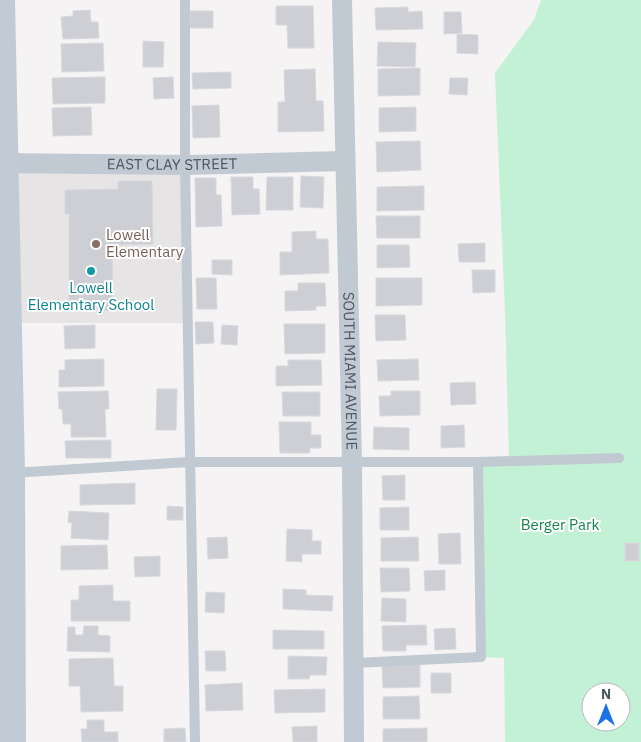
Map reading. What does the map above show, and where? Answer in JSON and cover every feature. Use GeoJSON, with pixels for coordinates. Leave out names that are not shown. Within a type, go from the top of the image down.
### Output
{"type":"FeatureCollection","features":[{"type":"Feature","properties":{"kind":"main road"},"geometry":{"type":"LineString","coordinates":[[1,0],[6,645],[12,742]]}},
{"type":"Feature","properties":{"kind":"street","name":"SOUTH MIAMI AVENUE"},"geometry":{"type":"LineString","coordinates":[[342,0],[352,462],[354,742]]}},
{"type":"Feature","properties":{"kind":"street","name":"EAST CLAY STREET"},"geometry":{"type":"LineString","coordinates":[[2,163],[185,165],[344,161]]}},
{"type":"Feature","properties":{"kind":"lane"},"geometry":{"type":"LineString","coordinates":[[185,0],[189,462],[195,742]]}},
{"type":"Feature","properties":{"kind":"lane"},"geometry":{"type":"LineString","coordinates":[[6,473],[189,462],[478,462],[619,458]]}},
{"type":"Feature","properties":{"kind":"lane"},"geometry":{"type":"LineString","coordinates":[[354,663],[481,657],[478,462]]}},
{"type":"Feature","properties":{"kind":"shaded area","name":"Lowell Elementary"},"geometry":{"type":"Polygon","coordinates":[[[4,163],[185,165],[187,323],[8,323],[4,163]]]}},
{"type":"Feature","properties":{"kind":"green space","name":"Berger Park"},"geometry":{"type":"Polygon","coordinates":[[[541,0],[641,0],[641,742],[505,742],[504,658],[481,657],[478,462],[509,460],[495,73],[534,20],[541,0]]]}},
{"type":"Feature","properties":{"kind":"building"},"geometry":{"type":"Polygon","coordinates":[[[276,6],[313,6],[314,48],[288,48],[287,25],[276,25],[276,6]]]}},
{"type":"Feature","properties":{"kind":"building"},"geometry":{"type":"Polygon","coordinates":[[[408,7],[408,12],[422,11],[423,29],[376,30],[375,8],[408,7]]]}},
{"type":"Feature","properties":{"kind":"building"},"geometry":{"type":"Polygon","coordinates":[[[90,10],[91,22],[98,22],[99,38],[63,39],[61,17],[73,16],[73,11],[90,10]]]}},
{"type":"Feature","properties":{"kind":"building"},"geometry":{"type":"Polygon","coordinates":[[[190,11],[213,11],[213,28],[190,28],[190,11]]]}},
{"type":"Feature","properties":{"kind":"building"},"geometry":{"type":"Polygon","coordinates":[[[444,12],[461,12],[462,33],[444,34],[444,12]]]}},
{"type":"Feature","properties":{"kind":"building"},"geometry":{"type":"Polygon","coordinates":[[[457,34],[478,35],[478,54],[457,53],[457,34]]]}},
{"type":"Feature","properties":{"kind":"building"},"geometry":{"type":"Polygon","coordinates":[[[143,41],[164,42],[163,67],[143,67],[143,41]]]}},
{"type":"Feature","properties":{"kind":"building"},"geometry":{"type":"Polygon","coordinates":[[[378,42],[416,43],[415,67],[377,66],[378,42]]]}},
{"type":"Feature","properties":{"kind":"building"},"geometry":{"type":"Polygon","coordinates":[[[103,43],[104,71],[62,72],[61,44],[103,43]]]}},
{"type":"Feature","properties":{"kind":"building"},"geometry":{"type":"Polygon","coordinates":[[[420,68],[420,95],[378,96],[378,69],[420,68]]]}},
{"type":"Feature","properties":{"kind":"building"},"geometry":{"type":"Polygon","coordinates":[[[315,69],[316,101],[323,101],[324,131],[278,132],[278,102],[285,102],[284,70],[315,69]]]}},
{"type":"Feature","properties":{"kind":"building"},"geometry":{"type":"Polygon","coordinates":[[[231,72],[231,88],[193,89],[192,73],[231,72]]]}},
{"type":"Feature","properties":{"kind":"building"},"geometry":{"type":"Polygon","coordinates":[[[105,77],[105,103],[53,104],[52,78],[105,77]]]}},
{"type":"Feature","properties":{"kind":"building"},"geometry":{"type":"Polygon","coordinates":[[[173,77],[174,98],[154,99],[153,78],[173,77]]]}},
{"type":"Feature","properties":{"kind":"building"},"geometry":{"type":"Polygon","coordinates":[[[450,78],[468,78],[467,95],[449,94],[450,78]]]}},
{"type":"Feature","properties":{"kind":"building"},"geometry":{"type":"Polygon","coordinates":[[[219,105],[220,137],[193,138],[192,106],[219,105]]]}},
{"type":"Feature","properties":{"kind":"building"},"geometry":{"type":"Polygon","coordinates":[[[91,107],[92,135],[53,136],[52,108],[91,107]]]}},
{"type":"Feature","properties":{"kind":"building"},"geometry":{"type":"Polygon","coordinates":[[[416,107],[416,131],[379,132],[379,108],[416,107]]]}},
{"type":"Feature","properties":{"kind":"building"},"geometry":{"type":"Polygon","coordinates":[[[420,141],[421,170],[377,172],[376,142],[420,141]]]}},
{"type":"Feature","properties":{"kind":"building"},"geometry":{"type":"Polygon","coordinates":[[[301,176],[324,177],[323,208],[300,207],[301,176]]]}},
{"type":"Feature","properties":{"kind":"building"},"geometry":{"type":"Polygon","coordinates":[[[231,177],[253,177],[253,189],[259,189],[260,214],[232,215],[231,177]]]}},
{"type":"Feature","properties":{"kind":"building"},"geometry":{"type":"Polygon","coordinates":[[[267,177],[293,177],[293,210],[266,210],[267,177]]]}},
{"type":"Feature","properties":{"kind":"building"},"geometry":{"type":"Polygon","coordinates":[[[195,178],[216,178],[216,195],[221,195],[222,226],[196,227],[195,178]]]}},
{"type":"Feature","properties":{"kind":"building","name":"Lowell Elementary School"},"geometry":{"type":"Polygon","coordinates":[[[118,181],[152,181],[153,244],[112,245],[113,310],[69,311],[69,214],[65,214],[65,190],[118,189],[118,181]]]}},
{"type":"Feature","properties":{"kind":"building"},"geometry":{"type":"Polygon","coordinates":[[[424,186],[424,210],[377,211],[377,187],[424,186]]]}},
{"type":"Feature","properties":{"kind":"building"},"geometry":{"type":"Polygon","coordinates":[[[376,216],[420,216],[420,238],[377,238],[376,216]]]}},
{"type":"Feature","properties":{"kind":"building"},"geometry":{"type":"Polygon","coordinates":[[[316,231],[316,239],[328,239],[329,273],[280,275],[280,252],[292,252],[292,232],[316,231]]]}},
{"type":"Feature","properties":{"kind":"building"},"geometry":{"type":"Polygon","coordinates":[[[485,243],[485,262],[459,262],[458,244],[485,243]]]}},
{"type":"Feature","properties":{"kind":"building"},"geometry":{"type":"Polygon","coordinates":[[[377,245],[409,245],[410,267],[377,268],[377,245]]]}},
{"type":"Feature","properties":{"kind":"building"},"geometry":{"type":"Polygon","coordinates":[[[212,260],[232,260],[232,275],[212,274],[212,260]]]}},
{"type":"Feature","properties":{"kind":"building"},"geometry":{"type":"Polygon","coordinates":[[[472,270],[495,270],[495,292],[473,293],[472,270]]]}},
{"type":"Feature","properties":{"kind":"building"},"geometry":{"type":"Polygon","coordinates":[[[196,278],[216,278],[217,309],[197,309],[196,278]]]}},
{"type":"Feature","properties":{"kind":"building"},"geometry":{"type":"Polygon","coordinates":[[[376,278],[422,278],[422,305],[376,306],[376,278]]]}},
{"type":"Feature","properties":{"kind":"building"},"geometry":{"type":"Polygon","coordinates":[[[298,283],[325,283],[326,306],[316,306],[316,310],[285,311],[285,291],[298,291],[298,283]]]}},
{"type":"Feature","properties":{"kind":"building"},"geometry":{"type":"Polygon","coordinates":[[[375,315],[405,315],[406,340],[376,341],[375,315]]]}},
{"type":"Feature","properties":{"kind":"building"},"geometry":{"type":"Polygon","coordinates":[[[195,322],[213,322],[214,343],[196,344],[195,322]]]}},
{"type":"Feature","properties":{"kind":"building"},"geometry":{"type":"Polygon","coordinates":[[[284,324],[325,324],[325,353],[285,354],[284,324]]]}},
{"type":"Feature","properties":{"kind":"building"},"geometry":{"type":"Polygon","coordinates":[[[95,325],[95,348],[65,349],[64,326],[95,325]]]}},
{"type":"Feature","properties":{"kind":"building"},"geometry":{"type":"Polygon","coordinates":[[[222,325],[238,326],[237,345],[221,344],[222,325]]]}},
{"type":"Feature","properties":{"kind":"building"},"geometry":{"type":"Polygon","coordinates":[[[104,359],[104,386],[59,387],[59,370],[65,370],[65,360],[104,359]]]}},
{"type":"Feature","properties":{"kind":"building"},"geometry":{"type":"Polygon","coordinates":[[[418,359],[419,380],[378,381],[377,360],[418,359]]]}},
{"type":"Feature","properties":{"kind":"building"},"geometry":{"type":"Polygon","coordinates":[[[288,360],[321,360],[322,385],[276,386],[276,366],[288,366],[288,360]]]}},
{"type":"Feature","properties":{"kind":"building"},"geometry":{"type":"Polygon","coordinates":[[[475,382],[476,404],[451,405],[450,383],[475,382]]]}},
{"type":"Feature","properties":{"kind":"building"},"geometry":{"type":"Polygon","coordinates":[[[157,389],[177,389],[176,430],[156,430],[157,389]]]}},
{"type":"Feature","properties":{"kind":"building"},"geometry":{"type":"Polygon","coordinates":[[[108,391],[109,409],[105,409],[106,437],[71,437],[71,424],[63,424],[62,409],[59,409],[58,392],[108,391]]]}},
{"type":"Feature","properties":{"kind":"building"},"geometry":{"type":"Polygon","coordinates":[[[391,391],[420,391],[420,415],[380,416],[379,396],[391,396],[391,391]]]}},
{"type":"Feature","properties":{"kind":"building"},"geometry":{"type":"Polygon","coordinates":[[[282,392],[320,392],[320,416],[283,416],[282,392]]]}},
{"type":"Feature","properties":{"kind":"building"},"geometry":{"type":"Polygon","coordinates":[[[279,422],[311,422],[311,435],[321,435],[321,448],[310,448],[310,453],[280,453],[279,422]]]}},
{"type":"Feature","properties":{"kind":"building"},"geometry":{"type":"Polygon","coordinates":[[[464,425],[465,447],[441,448],[441,426],[464,425]]]}},
{"type":"Feature","properties":{"kind":"building"},"geometry":{"type":"Polygon","coordinates":[[[374,427],[409,428],[409,450],[373,449],[374,427]]]}},
{"type":"Feature","properties":{"kind":"building"},"geometry":{"type":"Polygon","coordinates":[[[111,440],[111,458],[66,458],[65,441],[111,440]]]}},
{"type":"Feature","properties":{"kind":"building"},"geometry":{"type":"Polygon","coordinates":[[[405,475],[405,500],[383,500],[382,476],[405,475]]]}},
{"type":"Feature","properties":{"kind":"building"},"geometry":{"type":"Polygon","coordinates":[[[135,483],[135,504],[80,505],[80,485],[135,483]]]}},
{"type":"Feature","properties":{"kind":"building"},"geometry":{"type":"Polygon","coordinates":[[[167,506],[183,507],[183,520],[167,520],[167,506]]]}},
{"type":"Feature","properties":{"kind":"building"},"geometry":{"type":"Polygon","coordinates":[[[409,507],[409,530],[380,530],[380,508],[409,507]]]}},
{"type":"Feature","properties":{"kind":"building"},"geometry":{"type":"Polygon","coordinates":[[[69,511],[109,513],[108,540],[71,538],[72,523],[68,522],[69,511]]]}},
{"type":"Feature","properties":{"kind":"building"},"geometry":{"type":"Polygon","coordinates":[[[287,529],[312,530],[312,541],[321,541],[321,554],[302,554],[302,562],[286,561],[287,529]]]}},
{"type":"Feature","properties":{"kind":"building"},"geometry":{"type":"Polygon","coordinates":[[[460,533],[461,564],[439,564],[438,534],[460,533]]]}},
{"type":"Feature","properties":{"kind":"building"},"geometry":{"type":"Polygon","coordinates":[[[227,537],[228,558],[208,559],[207,538],[227,537]]]}},
{"type":"Feature","properties":{"kind":"building"},"geometry":{"type":"Polygon","coordinates":[[[418,537],[419,561],[381,561],[381,538],[418,537]]]}},
{"type":"Feature","properties":{"kind":"building"},"geometry":{"type":"Polygon","coordinates":[[[625,543],[639,543],[639,561],[625,561],[625,543]]]}},
{"type":"Feature","properties":{"kind":"building"},"geometry":{"type":"Polygon","coordinates":[[[107,545],[108,569],[61,570],[61,546],[107,545]]]}},
{"type":"Feature","properties":{"kind":"building"},"geometry":{"type":"Polygon","coordinates":[[[160,556],[160,576],[135,577],[134,557],[160,556]]]}},
{"type":"Feature","properties":{"kind":"building"},"geometry":{"type":"Polygon","coordinates":[[[380,568],[409,568],[410,591],[381,592],[380,568]]]}},
{"type":"Feature","properties":{"kind":"building"},"geometry":{"type":"Polygon","coordinates":[[[445,570],[445,590],[425,591],[424,571],[445,570]]]}},
{"type":"Feature","properties":{"kind":"building"},"geometry":{"type":"Polygon","coordinates":[[[113,585],[113,601],[130,601],[130,621],[71,621],[71,600],[79,600],[79,586],[113,585]]]}},
{"type":"Feature","properties":{"kind":"building"},"geometry":{"type":"Polygon","coordinates":[[[283,589],[306,590],[306,595],[333,596],[332,611],[283,609],[283,589]]]}},
{"type":"Feature","properties":{"kind":"building"},"geometry":{"type":"Polygon","coordinates":[[[206,592],[225,593],[224,613],[205,612],[206,592]]]}},
{"type":"Feature","properties":{"kind":"building"},"geometry":{"type":"Polygon","coordinates":[[[382,598],[406,599],[406,622],[381,621],[382,598]]]}},
{"type":"Feature","properties":{"kind":"building"},"geometry":{"type":"Polygon","coordinates":[[[426,625],[427,645],[406,645],[406,651],[383,651],[382,626],[426,625]]]}},
{"type":"Feature","properties":{"kind":"building"},"geometry":{"type":"Polygon","coordinates":[[[84,626],[98,626],[98,635],[110,636],[110,652],[67,651],[68,627],[75,627],[75,635],[83,635],[84,626]]]}},
{"type":"Feature","properties":{"kind":"building"},"geometry":{"type":"Polygon","coordinates":[[[455,628],[456,649],[435,650],[434,629],[455,628]]]}},
{"type":"Feature","properties":{"kind":"building"},"geometry":{"type":"Polygon","coordinates":[[[273,630],[324,631],[324,649],[273,649],[273,630]]]}},
{"type":"Feature","properties":{"kind":"building"},"geometry":{"type":"Polygon","coordinates":[[[205,651],[225,651],[226,671],[206,671],[205,651]]]}},
{"type":"Feature","properties":{"kind":"building"},"geometry":{"type":"Polygon","coordinates":[[[288,656],[327,657],[326,675],[310,675],[309,679],[288,679],[288,656]]]}},
{"type":"Feature","properties":{"kind":"building"},"geometry":{"type":"Polygon","coordinates":[[[113,658],[114,686],[123,686],[123,711],[81,712],[80,686],[69,686],[69,659],[113,658]]]}},
{"type":"Feature","properties":{"kind":"building"},"geometry":{"type":"Polygon","coordinates":[[[420,664],[420,687],[383,688],[382,666],[420,664]]]}},
{"type":"Feature","properties":{"kind":"building"},"geometry":{"type":"Polygon","coordinates":[[[431,673],[451,673],[451,693],[431,693],[431,673]]]}},
{"type":"Feature","properties":{"kind":"building"},"geometry":{"type":"Polygon","coordinates":[[[242,683],[243,710],[206,711],[205,685],[242,683]]]}},
{"type":"Feature","properties":{"kind":"building"},"geometry":{"type":"Polygon","coordinates":[[[325,689],[325,712],[275,713],[274,690],[325,689]]]}},
{"type":"Feature","properties":{"kind":"building"},"geometry":{"type":"Polygon","coordinates":[[[419,696],[420,719],[383,719],[383,697],[419,696]]]}},
{"type":"Feature","properties":{"kind":"building"},"geometry":{"type":"Polygon","coordinates":[[[87,720],[104,720],[104,732],[118,732],[118,742],[82,742],[81,729],[87,729],[87,720]]]}},
{"type":"Feature","properties":{"kind":"building"},"geometry":{"type":"Polygon","coordinates":[[[317,726],[317,742],[293,742],[292,727],[317,726]]]}},
{"type":"Feature","properties":{"kind":"building"},"geometry":{"type":"Polygon","coordinates":[[[185,728],[186,742],[164,742],[164,729],[185,728]]]}},
{"type":"Feature","properties":{"kind":"building"},"geometry":{"type":"Polygon","coordinates":[[[427,728],[427,742],[383,742],[383,729],[427,728]]]}},
{"type":"Feature","properties":{"kind":"place","name":"Lowell Elementary"},"geometry":{"type":"Point","coordinates":[96,244]}},
{"type":"Feature","properties":{"kind":"place","name":"Lowell Elementary School"},"geometry":{"type":"Point","coordinates":[91,271]}}]}
